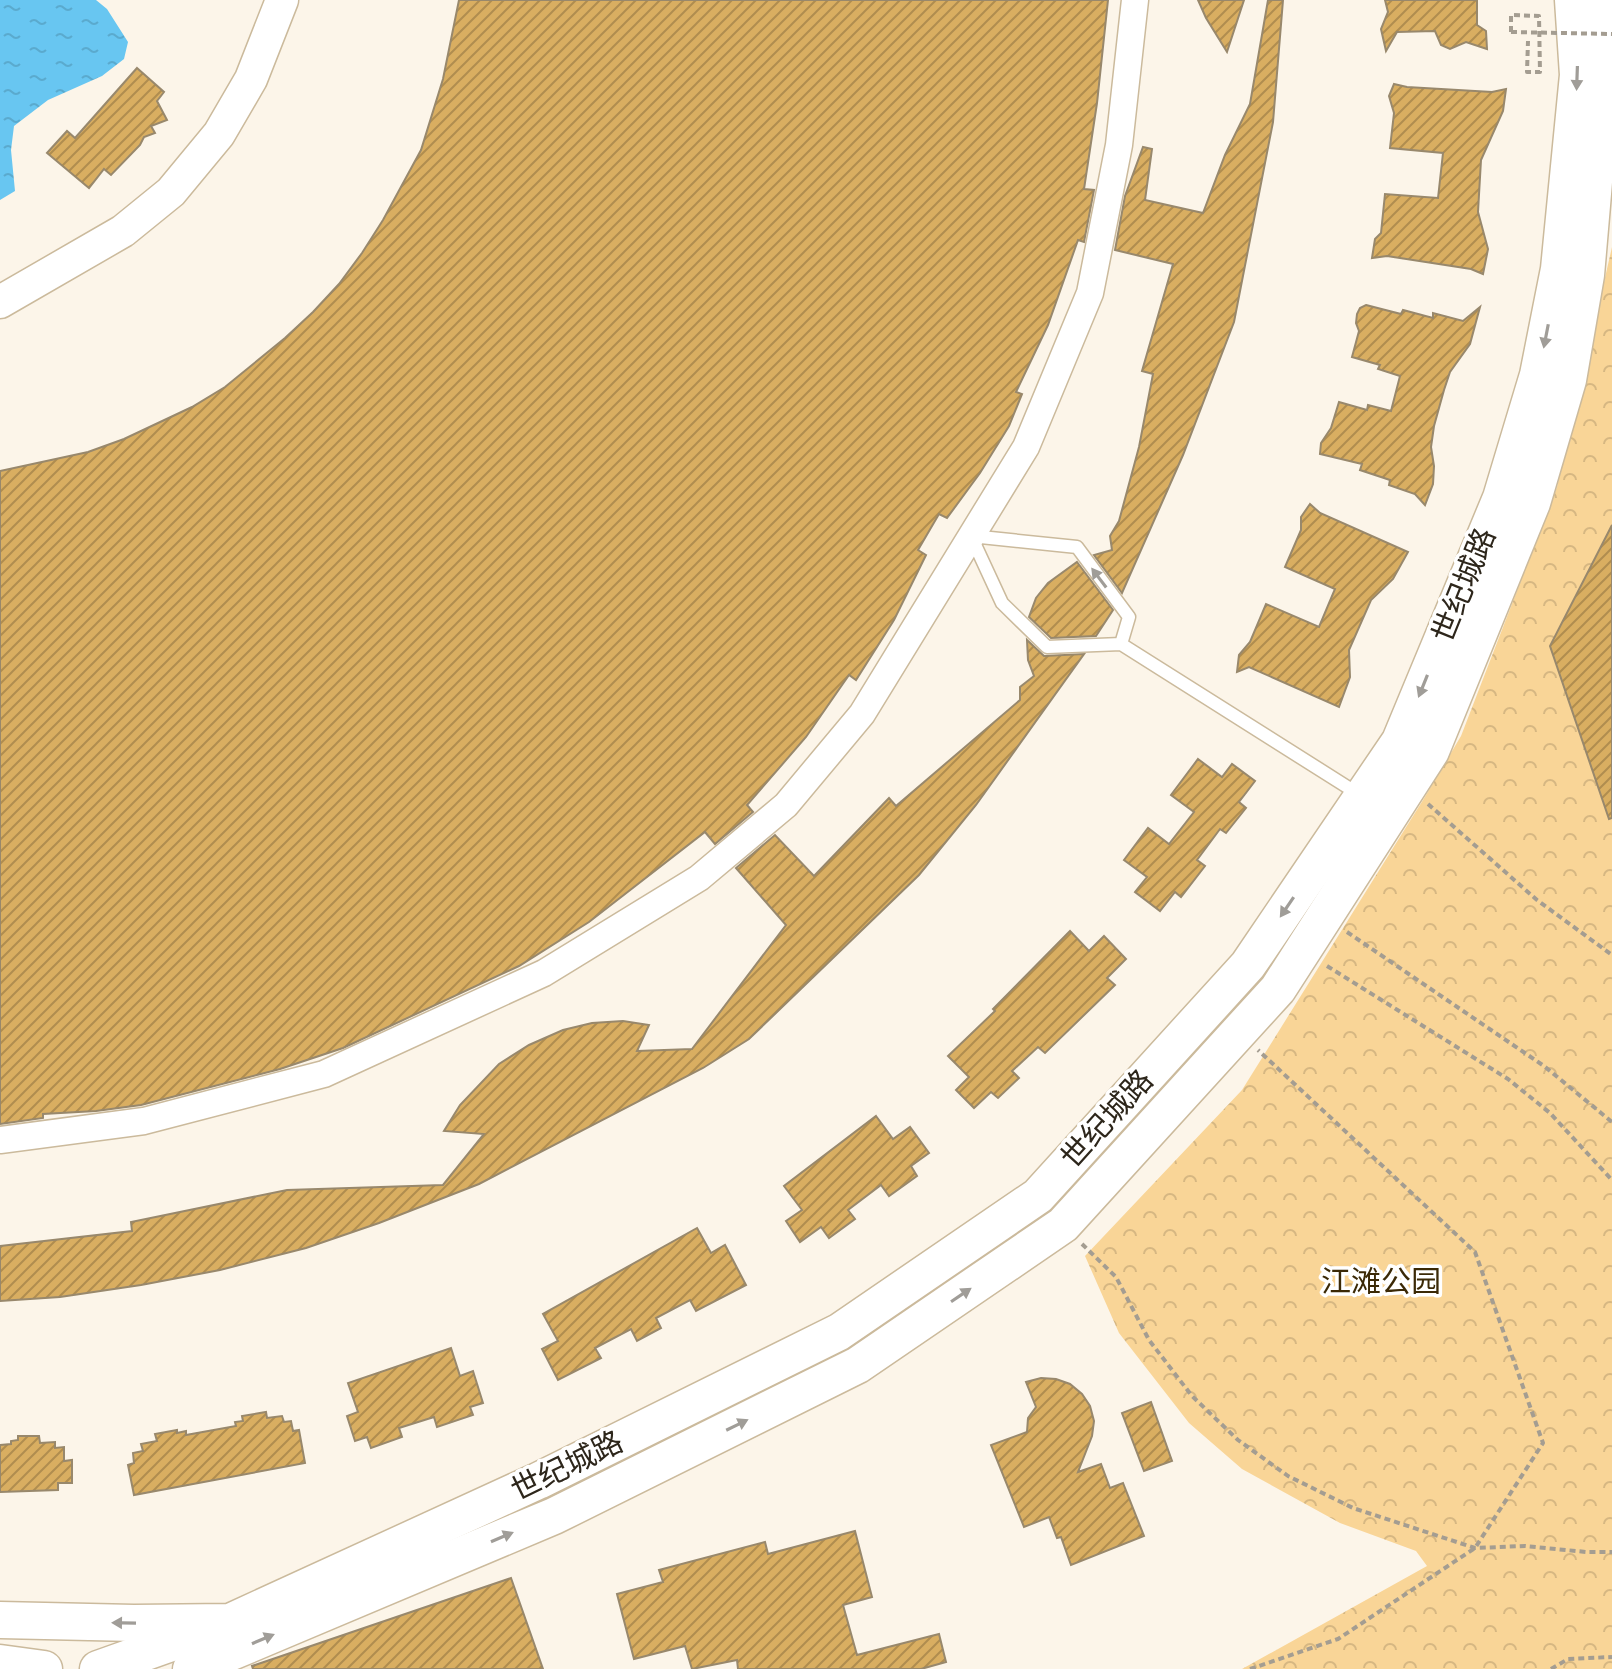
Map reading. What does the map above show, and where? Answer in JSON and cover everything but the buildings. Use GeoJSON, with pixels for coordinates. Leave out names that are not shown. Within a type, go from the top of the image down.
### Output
{"type":"FeatureCollection","features":[{"type":"Feature","properties":{"kind":"main road","name":"世纪城路"},"geometry":{"type":"LineString","coordinates":[[0,1620],[230,1622],[538,1481],[839,1332],[1038,1196],[1248,965],[1400,741],[1501,498],[1538,375],[1559,269],[1577,90],[1573,0]]}},
{"type":"Feature","properties":{"kind":"main road","name":"世纪城路"},"geometry":{"type":"LineString","coordinates":[[191,1669],[554,1516],[858,1365],[1063,1225],[1278,989],[1431,751],[1532,503],[1568,380],[1586,275],[1603,77],[1600,0]]}},
{"type":"Feature","properties":{"kind":"main road"},"geometry":{"type":"LineString","coordinates":[[98,1669],[230,1622]]}},
{"type":"Feature","properties":{"kind":"main road"},"geometry":{"type":"LineString","coordinates":[[0,1663],[44,1669]]}},
{"type":"Feature","properties":{"kind":"street"},"geometry":{"type":"LineString","coordinates":[[0,302],[123,231],[171,192],[219,134],[251,79],[282,0]]}},
{"type":"Feature","properties":{"kind":"street"},"geometry":{"type":"LineString","coordinates":[[0,1140],[144,1121],[324,1074],[544,973],[699,878],[786,805],[862,714],[1026,447],[1090,293],[1119,145],[1135,0]]}},
{"type":"Feature","properties":{"kind":"lane"},"geometry":{"type":"LineString","coordinates":[[971,536],[1077,547],[1129,617],[1121,644]]}},
{"type":"Feature","properties":{"kind":"lane"},"geometry":{"type":"LineString","coordinates":[[971,536],[1002,603],[1047,647],[1121,644],[1362,797]]}},
{"type":"Feature","properties":{"kind":"path"},"geometry":{"type":"LineString","coordinates":[[1528,41],[1527,72],[1540,72],[1539,16],[1511,15],[1511,32],[1612,34]]}},
{"type":"Feature","properties":{"kind":"path"},"geometry":{"type":"LineString","coordinates":[[1423,800],[1537,900],[1612,955]]}},
{"type":"Feature","properties":{"kind":"path"},"geometry":{"type":"LineString","coordinates":[[1342,929],[1544,1066],[1612,1122]]}},
{"type":"Feature","properties":{"kind":"path"},"geometry":{"type":"LineString","coordinates":[[1321,962],[1508,1079],[1550,1113],[1612,1180]]}},
{"type":"Feature","properties":{"kind":"path"},"geometry":{"type":"LineString","coordinates":[[1238,1033],[1475,1252],[1543,1443],[1475,1548],[1338,1639],[1250,1669]]}},
{"type":"Feature","properties":{"kind":"path"},"geometry":{"type":"LineString","coordinates":[[1063,1225],[1116,1277],[1149,1340],[1192,1396],[1238,1440],[1288,1476],[1353,1508],[1475,1548],[1525,1546],[1612,1552]]}},
{"type":"Feature","properties":{"kind":"path"},"geometry":{"type":"LineString","coordinates":[[1551,1669],[1568,1659],[1612,1657]]}},
{"type":"Feature","properties":{"kind":"green space","name":"江滩公园"},"geometry":{"type":"Polygon","coordinates":[[[1612,247],[1612,1669],[1242,1669],[1427,1566],[1416,1551],[1340,1523],[1242,1469],[1189,1423],[1119,1333],[1085,1256],[1242,1090],[1461,736],[1557,487],[1612,247]]]}},
{"type":"Feature","properties":{"kind":"water"},"geometry":{"type":"Polygon","coordinates":[[[0,0],[96,0],[107,9],[128,42],[124,59],[102,76],[48,100],[14,126],[11,150],[15,191],[0,200],[0,0]]]}}]}
